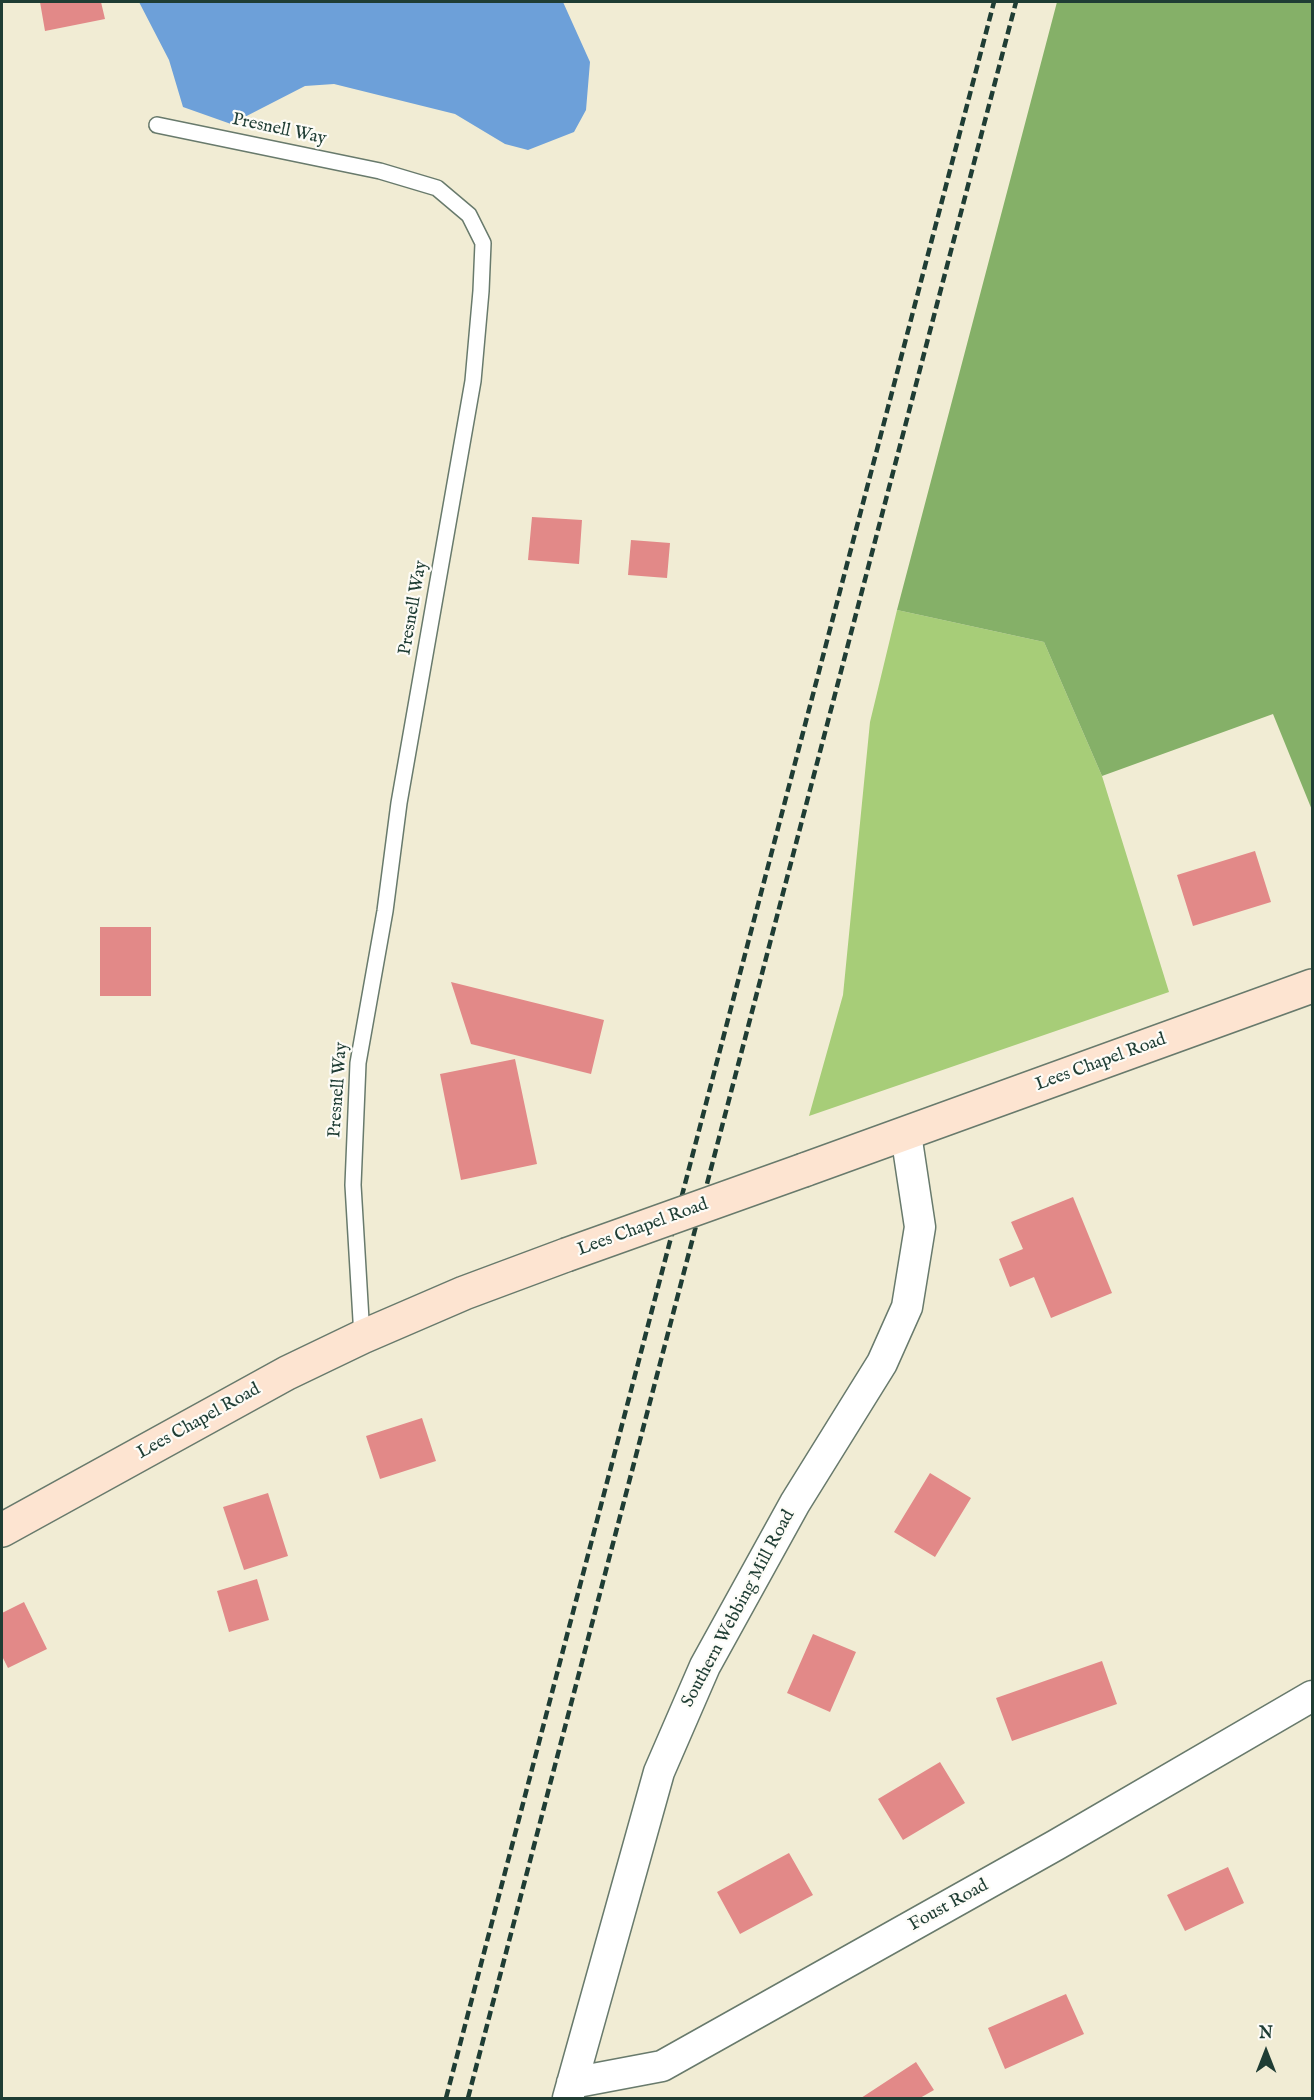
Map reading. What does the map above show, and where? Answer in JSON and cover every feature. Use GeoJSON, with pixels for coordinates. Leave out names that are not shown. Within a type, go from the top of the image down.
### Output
{"type":"FeatureCollection","features":[{"type":"Feature","properties":{"kind":"main road","name":"Lees Chapel Road"},"geometry":{"type":"LineString","coordinates":[[2,1530],[287,1373],[362,1337],[464,1293],[1312,986]]}},
{"type":"Feature","properties":{"kind":"street","name":"Southern Webbing Mill Road"},"geometry":{"type":"LineString","coordinates":[[570,2091],[611,1940],[664,1761],[705,1666],[795,1503],[882,1363],[907,1307],[920,1227],[906,1134]]}},
{"type":"Feature","properties":{"kind":"street","name":"Foust Road"},"geometry":{"type":"LineString","coordinates":[[570,2091],[662,2066],[1056,1845],[1312,1696]]}},
{"type":"Feature","properties":{"kind":"lane","name":"Presnell Way"},"geometry":{"type":"LineString","coordinates":[[157,125],[380,171],[437,188],[469,215],[483,243],[473,381],[399,802],[385,911],[358,1063],[353,1185],[362,1337]]}},
{"type":"Feature","properties":{"kind":"green space"},"geometry":{"type":"Polygon","coordinates":[[[1057,2],[1312,2],[1312,810],[1273,714],[1102,776],[1044,642],[897,610],[1057,2]]]}},
{"type":"Feature","properties":{"kind":"green space"},"geometry":{"type":"Polygon","coordinates":[[[897,610],[1044,642],[1102,776],[1169,992],[809,1116],[843,995],[870,722],[897,610]]]}},
{"type":"Feature","properties":{"kind":"water"},"geometry":{"type":"Polygon","coordinates":[[[139,2],[563,2],[590,62],[586,110],[574,132],[528,150],[505,144],[455,114],[334,84],[305,86],[231,124],[183,107],[169,60],[139,2]]]}},
{"type":"Feature","properties":{"kind":"building"},"geometry":{"type":"Polygon","coordinates":[[[40,2],[101,2],[105,19],[45,31],[40,2]]]}},
{"type":"Feature","properties":{"kind":"building"},"geometry":{"type":"Polygon","coordinates":[[[532,517],[582,520],[579,564],[528,560],[532,517]]]}},
{"type":"Feature","properties":{"kind":"building"},"geometry":{"type":"Polygon","coordinates":[[[631,540],[670,543],[667,578],[628,575],[631,540]]]}},
{"type":"Feature","properties":{"kind":"building"},"geometry":{"type":"Polygon","coordinates":[[[1255,851],[1271,902],[1193,926],[1177,875],[1255,851]]]}},
{"type":"Feature","properties":{"kind":"building"},"geometry":{"type":"Polygon","coordinates":[[[100,927],[151,927],[151,996],[100,996],[100,927]]]}},
{"type":"Feature","properties":{"kind":"building"},"geometry":{"type":"Polygon","coordinates":[[[451,982],[604,1020],[591,1074],[471,1044],[451,982]]]}},
{"type":"Feature","properties":{"kind":"building"},"geometry":{"type":"Polygon","coordinates":[[[515,1059],[537,1164],[461,1180],[440,1074],[515,1059]]]}},
{"type":"Feature","properties":{"kind":"building"},"geometry":{"type":"Polygon","coordinates":[[[1073,1197],[1112,1293],[1051,1318],[1034,1277],[1010,1287],[999,1259],[1023,1249],[1011,1222],[1073,1197]]]}},
{"type":"Feature","properties":{"kind":"building"},"geometry":{"type":"Polygon","coordinates":[[[422,1418],[436,1461],[380,1479],[366,1436],[422,1418]]]}},
{"type":"Feature","properties":{"kind":"building"},"geometry":{"type":"Polygon","coordinates":[[[930,1473],[971,1498],[935,1557],[894,1532],[930,1473]]]}},
{"type":"Feature","properties":{"kind":"building"},"geometry":{"type":"Polygon","coordinates":[[[268,1493],[288,1556],[244,1570],[223,1507],[268,1493]]]}},
{"type":"Feature","properties":{"kind":"building"},"geometry":{"type":"Polygon","coordinates":[[[257,1579],[269,1620],[229,1632],[217,1591],[257,1579]]]}},
{"type":"Feature","properties":{"kind":"building"},"geometry":{"type":"Polygon","coordinates":[[[24,1602],[47,1649],[8,1668],[2,1656],[2,1613],[24,1602]]]}},
{"type":"Feature","properties":{"kind":"building"},"geometry":{"type":"Polygon","coordinates":[[[813,1634],[856,1652],[830,1712],[787,1693],[813,1634]]]}},
{"type":"Feature","properties":{"kind":"building"},"geometry":{"type":"Polygon","coordinates":[[[1102,1661],[1117,1704],[1012,1741],[996,1698],[1102,1661]]]}},
{"type":"Feature","properties":{"kind":"building"},"geometry":{"type":"Polygon","coordinates":[[[940,1762],[965,1803],[903,1840],[878,1799],[940,1762]]]}},
{"type":"Feature","properties":{"kind":"building"},"geometry":{"type":"Polygon","coordinates":[[[789,1853],[813,1895],[740,1934],[717,1892],[789,1853]]]}},
{"type":"Feature","properties":{"kind":"building"},"geometry":{"type":"Polygon","coordinates":[[[1228,1867],[1244,1903],[1185,1931],[1167,1895],[1228,1867]]]}},
{"type":"Feature","properties":{"kind":"building"},"geometry":{"type":"Polygon","coordinates":[[[1066,1994],[1084,2034],[1005,2069],[988,2028],[1066,1994]]]}},
{"type":"Feature","properties":{"kind":"building"},"geometry":{"type":"Polygon","coordinates":[[[916,2062],[934,2090],[920,2098],[861,2098],[916,2062]]]}},
{"type":"Feature","properties":{"kind":"railway"},"geometry":{"type":"LineString","coordinates":[[446,2098],[994,2]]}},
{"type":"Feature","properties":{"kind":"railway"},"geometry":{"type":"LineString","coordinates":[[468,2098],[1016,2]]}}]}
